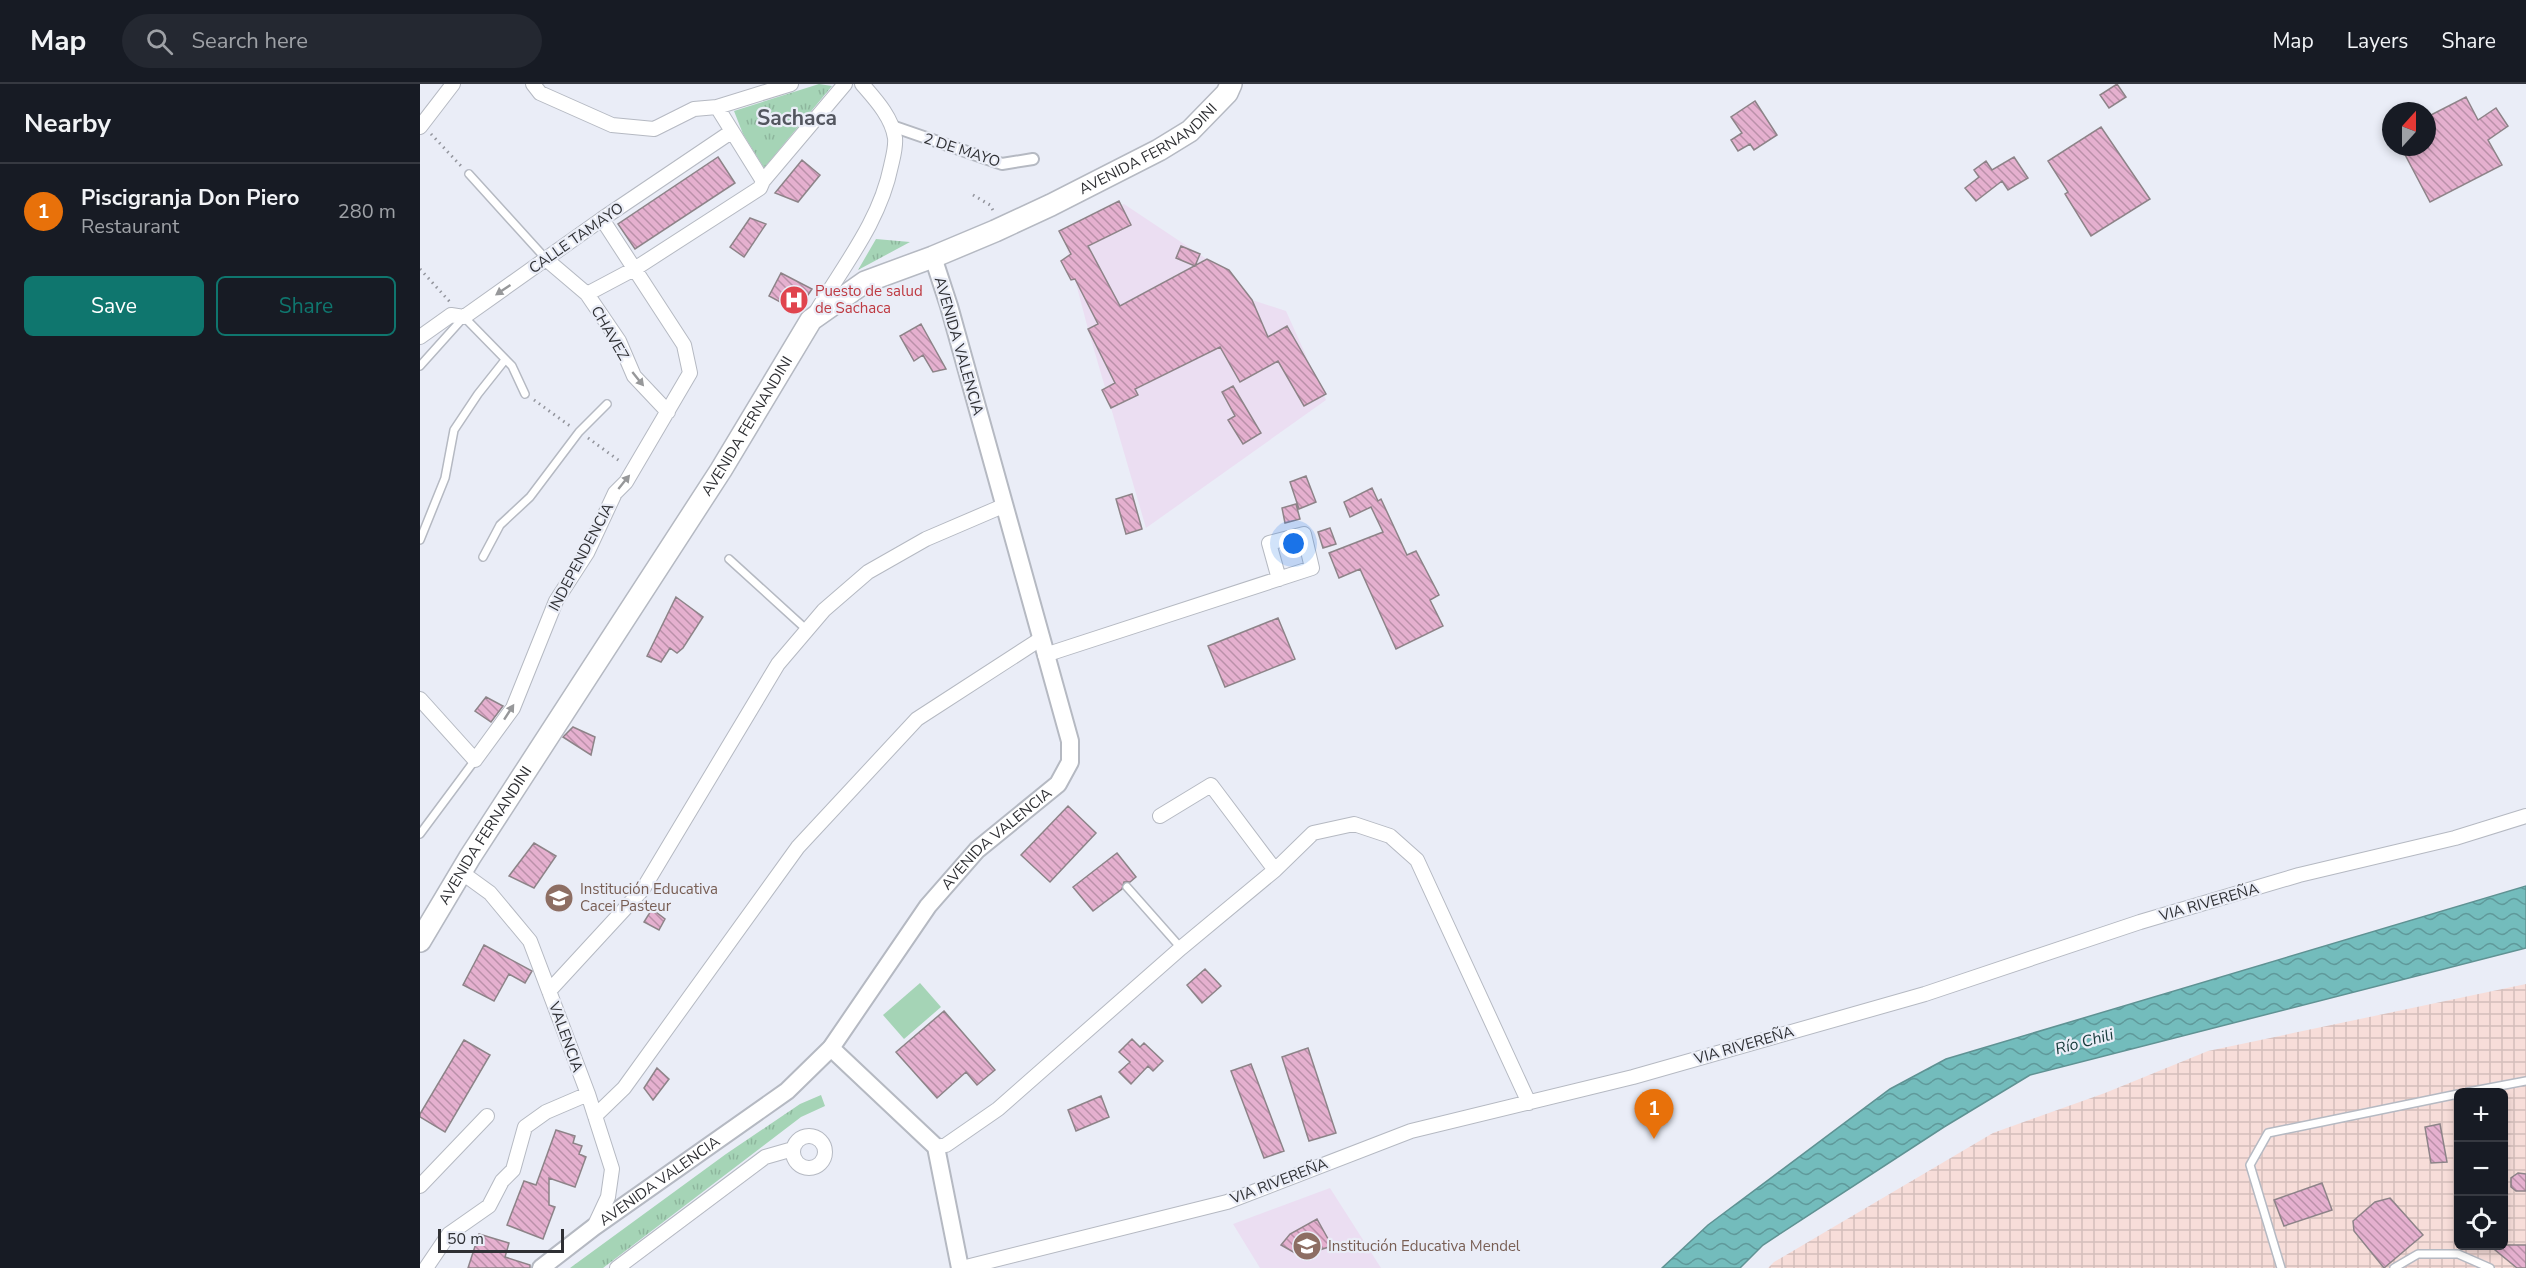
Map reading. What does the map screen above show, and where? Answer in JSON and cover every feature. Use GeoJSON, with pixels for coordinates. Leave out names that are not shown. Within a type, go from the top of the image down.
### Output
{"type":"FeatureCollection","features":[{"type":"Feature","properties":{"kind":"main road","name":"AVENIDA FERNANDINI"},"geometry":{"type":"LineString","coordinates":[[420,940],[461,872],[721,470],[811,320],[865,282],[995,231],[1051,205],[1174,140],[1190,131],[1207,115],[1231,84]]}},
{"type":"Feature","properties":{"kind":"street"},"geometry":{"type":"LineString","coordinates":[[421,126],[453,84]]}},
{"type":"Feature","properties":{"kind":"street"},"geometry":{"type":"LineString","coordinates":[[533,84],[540,93],[612,125],[654,129],[694,108],[717,107],[790,84]]}},
{"type":"Feature","properties":{"kind":"street"},"geometry":{"type":"LineString","coordinates":[[587,294],[636,268],[760,188],[763,181],[845,84]]}},
{"type":"Feature","properties":{"kind":"street"},"geometry":{"type":"LineString","coordinates":[[811,320],[871,224],[883,197],[894,154],[896,140],[892,126],[879,104],[861,84]]}},
{"type":"Feature","properties":{"kind":"street"},"geometry":{"type":"LineString","coordinates":[[717,107],[763,181]]}},
{"type":"Feature","properties":{"kind":"street","name":"2 DE MAYO"},"geometry":{"type":"LineString","coordinates":[[892,126],[1002,164],[1033,159]]}},
{"type":"Feature","properties":{"kind":"street","name":"CALLE TAMAYO"},"geometry":{"type":"LineString","coordinates":[[420,337],[451,315],[464,317],[602,219],[731,132]]}},
{"type":"Feature","properties":{"kind":"street"},"geometry":{"type":"LineString","coordinates":[[602,219],[636,268]]}},
{"type":"Feature","properties":{"kind":"street","name":"AVENIDA VALENCIA"},"geometry":{"type":"LineString","coordinates":[[541,1268],[594,1227],[787,1091],[831,1048],[927,906],[977,850],[1058,784],[1070,762],[1070,741],[949,306],[933,257]]}},
{"type":"Feature","properties":{"kind":"street","name":"CHAVEZ"},"geometry":{"type":"LineString","coordinates":[[547,260],[587,294],[619,341],[634,376],[668,412]]}},
{"type":"Feature","properties":{"kind":"street","name":"INDEPENDENCIA"},"geometry":{"type":"LineString","coordinates":[[475,759],[513,708],[556,601],[587,553],[615,493],[626,482],[690,373],[684,345],[636,268]]}},
{"type":"Feature","properties":{"kind":"street"},"geometry":{"type":"LineString","coordinates":[[549,991],[643,890],[778,664],[824,610],[868,572],[926,539],[1003,506]]}},
{"type":"Feature","properties":{"kind":"street"},"geometry":{"type":"LineString","coordinates":[[1046,655],[1279,579]]}},
{"type":"Feature","properties":{"kind":"street"},"geometry":{"type":"LineString","coordinates":[[595,1116],[624,1088],[798,847],[916,719],[1042,638]]}},
{"type":"Feature","properties":{"kind":"street"},"geometry":{"type":"LineString","coordinates":[[420,699],[475,759]]}},
{"type":"Feature","properties":{"kind":"street"},"geometry":{"type":"LineString","coordinates":[[1160,816],[1211,785],[1275,870]]}},
{"type":"Feature","properties":{"kind":"street","name":"VIA RIVEREÑA"},"geometry":{"type":"LineString","coordinates":[[961,1268],[1227,1202],[1411,1131],[1633,1077],[1925,994],[2140,922],[2299,875],[2455,838],[2526,816]]}},
{"type":"Feature","properties":{"kind":"street"},"geometry":{"type":"LineString","coordinates":[[936,1147],[946,1144],[998,1109],[1181,948],[1275,870],[1313,833],[1354,824],[1390,836],[1417,860],[1529,1102]]}},
{"type":"Feature","properties":{"kind":"street","name":"VALENCIA"},"geometry":{"type":"LineString","coordinates":[[461,872],[490,893],[530,941],[588,1094],[612,1169],[608,1197],[594,1227]]}},
{"type":"Feature","properties":{"kind":"street"},"geometry":{"type":"LineString","coordinates":[[831,1048],[936,1147],[961,1268]]}},
{"type":"Feature","properties":{"kind":"street"},"geometry":{"type":"LineString","coordinates":[[426,1268],[449,1234],[489,1206],[502,1181],[513,1170],[525,1126],[546,1112],[588,1094]]}},
{"type":"Feature","properties":{"kind":"street"},"geometry":{"type":"LineString","coordinates":[[420,1185],[487,1116]]}},
{"type":"Feature","properties":{"kind":"street"},"geometry":{"type":"LineString","coordinates":[[617,1268],[765,1156],[793,1149]]}},
{"type":"Feature","properties":{"kind":"lane"},"geometry":{"type":"LineString","coordinates":[[469,174],[547,260]]}},
{"type":"Feature","properties":{"kind":"lane"},"geometry":{"type":"LineString","coordinates":[[420,366],[464,317],[512,366],[525,394]]}},
{"type":"Feature","properties":{"kind":"lane"},"geometry":{"type":"LineString","coordinates":[[420,540],[445,478],[454,430],[478,393],[505,360]]}},
{"type":"Feature","properties":{"kind":"lane"},"geometry":{"type":"LineString","coordinates":[[483,557],[500,525],[530,497],[579,432],[607,404]]}},
{"type":"Feature","properties":{"kind":"lane"},"geometry":{"type":"LineString","coordinates":[[729,559],[807,630]]}},
{"type":"Feature","properties":{"kind":"lane","name":"INDEPENDENCIA"},"geometry":{"type":"LineString","coordinates":[[420,834],[475,759]]}},
{"type":"Feature","properties":{"kind":"lane"},"geometry":{"type":"LineString","coordinates":[[1128,887],[1181,948]]}},
{"type":"Feature","properties":{"kind":"lane"},"geometry":{"type":"LineString","coordinates":[[2489,1088],[2526,1081]]}},
{"type":"Feature","properties":{"kind":"lane"},"geometry":{"type":"LineString","coordinates":[[2281,1268],[2250,1165],[2268,1133],[2454,1095]]}},
{"type":"Feature","properties":{"kind":"lane"},"geometry":{"type":"LineString","coordinates":[[2394,1268],[2418,1254],[2458,1254],[2490,1268]]}},
{"type":"Feature","properties":{"kind":"path"},"geometry":{"type":"LineString","coordinates":[[421,126],[469,174]]}},
{"type":"Feature","properties":{"kind":"path"},"geometry":{"type":"LineString","coordinates":[[973,195],[990,205],[997,216],[995,231]]}},
{"type":"Feature","properties":{"kind":"path"},"geometry":{"type":"LineString","coordinates":[[420,269],[464,317]]}},
{"type":"Feature","properties":{"kind":"shaded area"},"geometry":{"type":"Polygon","coordinates":[[[1124,204],[1208,260],[1229,270],[1252,300],[1286,311],[1326,400],[1146,528],[1063,234],[1124,204]]]}},
{"type":"Feature","properties":{"kind":"shaded area"},"geometry":{"type":"Polygon","coordinates":[[[2526,984],[2526,1268],[1768,1268],[1774,1262],[1993,1133],[2105,1093],[2208,1051],[2526,984]]]}},
{"type":"Feature","properties":{"kind":"shaded area","name":"Institución Educativa Mendel"},"geometry":{"type":"Polygon","coordinates":[[[1330,1188],[1381,1268],[1260,1268],[1233,1224],[1330,1188]]]}},
{"type":"Feature","properties":{"kind":"green space"},"geometry":{"type":"Polygon","coordinates":[[[819,84],[832,86],[764,168],[743,134],[734,111],[819,84]]]}},
{"type":"Feature","properties":{"kind":"green space"},"geometry":{"type":"Polygon","coordinates":[[[876,239],[910,242],[858,270],[876,239]]]}},
{"type":"Feature","properties":{"kind":"green space"},"geometry":{"type":"Polygon","coordinates":[[[920,983],[941,1007],[904,1039],[883,1015],[920,983]]]}},
{"type":"Feature","properties":{"kind":"green space"},"geometry":{"type":"Polygon","coordinates":[[[821,1095],[825,1106],[801,1117],[603,1268],[570,1268],[726,1154],[800,1104],[821,1095]]]}},
{"type":"Feature","properties":{"kind":"water","name":"Río Chili"},"geometry":{"type":"Polygon","coordinates":[[[2526,886],[2526,948],[2030,1075],[1944,1127],[1763,1245],[1740,1268],[1662,1268],[1708,1225],[1890,1089],[1946,1059],[2526,886]]]}},
{"type":"Feature","properties":{"kind":"building"},"geometry":{"type":"Polygon","coordinates":[[[2117,84],[2126,97],[2109,108],[2100,95],[2117,84]]]}},
{"type":"Feature","properties":{"kind":"building"},"geometry":{"type":"Polygon","coordinates":[[[2466,97],[2478,120],[2496,108],[2508,126],[2488,140],[2502,165],[2430,202],[2406,156],[2436,156],[2436,112],[2466,97]]]}},
{"type":"Feature","properties":{"kind":"building"},"geometry":{"type":"Polygon","coordinates":[[[1755,101],[1777,135],[1754,150],[1750,144],[1738,151],[1731,140],[1742,133],[1731,117],[1755,101]]]}},
{"type":"Feature","properties":{"kind":"building"},"geometry":{"type":"Polygon","coordinates":[[[2101,127],[2150,199],[2091,236],[2065,194],[2068,192],[2048,161],[2101,127]]]}},
{"type":"Feature","properties":{"kind":"building"},"geometry":{"type":"Polygon","coordinates":[[[718,157],[735,183],[635,249],[618,224],[718,157]]]}},
{"type":"Feature","properties":{"kind":"building"},"geometry":{"type":"Polygon","coordinates":[[[2014,157],[2028,178],[2008,190],[2002,181],[1976,201],[1965,188],[1979,177],[1974,170],[1986,161],[1992,170],[2014,157]]]}},
{"type":"Feature","properties":{"kind":"building"},"geometry":{"type":"Polygon","coordinates":[[[802,160],[820,175],[798,202],[775,193],[802,160]]]}},
{"type":"Feature","properties":{"kind":"building"},"geometry":{"type":"Polygon","coordinates":[[[1119,201],[1131,225],[1088,246],[1120,306],[1207,259],[1229,270],[1252,300],[1268,337],[1287,326],[1326,394],[1304,406],[1278,361],[1240,382],[1220,347],[1135,389],[1138,395],[1111,408],[1102,390],[1115,383],[1088,329],[1098,324],[1075,279],[1071,280],[1061,261],[1071,254],[1059,231],[1119,201]]]}},
{"type":"Feature","properties":{"kind":"building"},"geometry":{"type":"Polygon","coordinates":[[[750,218],[766,224],[744,257],[730,247],[750,218]]]}},
{"type":"Feature","properties":{"kind":"building"},"geometry":{"type":"Polygon","coordinates":[[[1181,246],[1200,254],[1195,266],[1176,258],[1181,246]]]}},
{"type":"Feature","properties":{"kind":"building"},"geometry":{"type":"Polygon","coordinates":[[[781,273],[812,289],[797,311],[769,296],[781,273]]]}},
{"type":"Feature","properties":{"kind":"building"},"geometry":{"type":"Polygon","coordinates":[[[921,324],[946,369],[933,372],[923,355],[914,361],[900,336],[921,324]]]}},
{"type":"Feature","properties":{"kind":"building"},"geometry":{"type":"Polygon","coordinates":[[[1233,386],[1261,433],[1243,444],[1228,420],[1235,416],[1222,392],[1233,386]]]}},
{"type":"Feature","properties":{"kind":"building"},"geometry":{"type":"Polygon","coordinates":[[[1306,476],[1316,502],[1299,509],[1290,482],[1306,476]]]}},
{"type":"Feature","properties":{"kind":"building"},"geometry":{"type":"Polygon","coordinates":[[[1372,488],[1378,501],[1381,499],[1407,555],[1416,551],[1439,595],[1430,600],[1443,626],[1396,649],[1360,569],[1339,578],[1329,553],[1383,532],[1371,507],[1350,517],[1344,502],[1372,488]]]}},
{"type":"Feature","properties":{"kind":"building"},"geometry":{"type":"Polygon","coordinates":[[[1132,494],[1142,529],[1126,534],[1116,499],[1132,494]]]}},
{"type":"Feature","properties":{"kind":"building"},"geometry":{"type":"Polygon","coordinates":[[[1296,504],[1300,519],[1285,523],[1282,508],[1296,504]]]}},
{"type":"Feature","properties":{"kind":"building"},"geometry":{"type":"Polygon","coordinates":[[[1330,528],[1336,544],[1323,548],[1318,532],[1330,528]]]}},
{"type":"Feature","properties":{"kind":"building"},"geometry":{"type":"Polygon","coordinates":[[[676,597],[703,617],[683,648],[677,653],[670,648],[661,662],[647,656],[676,597]]]}},
{"type":"Feature","properties":{"kind":"building"},"geometry":{"type":"Polygon","coordinates":[[[1278,618],[1295,659],[1225,687],[1208,646],[1278,618]]]}},
{"type":"Feature","properties":{"kind":"building"},"geometry":{"type":"Polygon","coordinates":[[[486,697],[503,706],[491,722],[475,711],[486,697]]]}},
{"type":"Feature","properties":{"kind":"building"},"geometry":{"type":"Polygon","coordinates":[[[573,727],[595,737],[591,755],[563,737],[573,727]]]}},
{"type":"Feature","properties":{"kind":"building"},"geometry":{"type":"Polygon","coordinates":[[[1068,806],[1096,833],[1050,882],[1021,855],[1068,806]]]}},
{"type":"Feature","properties":{"kind":"building"},"geometry":{"type":"Polygon","coordinates":[[[534,843],[556,856],[534,888],[509,876],[534,843]]]}},
{"type":"Feature","properties":{"kind":"building"},"geometry":{"type":"Polygon","coordinates":[[[1117,853],[1136,877],[1130,882],[1124,882],[1122,889],[1093,911],[1073,887],[1117,853]]]}},
{"type":"Feature","properties":{"kind":"building"},"geometry":{"type":"Polygon","coordinates":[[[652,909],[665,919],[659,930],[644,922],[652,909]]]}},
{"type":"Feature","properties":{"kind":"building"},"geometry":{"type":"Polygon","coordinates":[[[484,945],[532,971],[525,983],[509,974],[494,1001],[463,985],[484,945]]]}},
{"type":"Feature","properties":{"kind":"building"},"geometry":{"type":"Polygon","coordinates":[[[1205,969],[1221,986],[1202,1003],[1187,985],[1205,969]]]}},
{"type":"Feature","properties":{"kind":"building"},"geometry":{"type":"Polygon","coordinates":[[[944,1011],[995,1070],[977,1085],[966,1072],[937,1098],[896,1052],[944,1011]]]}},
{"type":"Feature","properties":{"kind":"building"},"geometry":{"type":"Polygon","coordinates":[[[1132,1039],[1140,1047],[1144,1043],[1163,1061],[1153,1071],[1148,1066],[1131,1084],[1119,1072],[1130,1062],[1119,1052],[1132,1039]]]}},
{"type":"Feature","properties":{"kind":"building"},"geometry":{"type":"Polygon","coordinates":[[[464,1040],[490,1055],[445,1132],[420,1117],[420,1114],[464,1040]]]}},
{"type":"Feature","properties":{"kind":"building"},"geometry":{"type":"Polygon","coordinates":[[[1308,1048],[1336,1133],[1309,1141],[1282,1057],[1308,1048]]]}},
{"type":"Feature","properties":{"kind":"building"},"geometry":{"type":"Polygon","coordinates":[[[1251,1064],[1284,1151],[1264,1158],[1231,1071],[1251,1064]]]}},
{"type":"Feature","properties":{"kind":"building"},"geometry":{"type":"Polygon","coordinates":[[[657,1068],[669,1079],[653,1100],[644,1088],[657,1068]]]}},
{"type":"Feature","properties":{"kind":"building"},"geometry":{"type":"Polygon","coordinates":[[[1101,1096],[1109,1117],[1076,1131],[1068,1110],[1101,1096]]]}},
{"type":"Feature","properties":{"kind":"building"},"geometry":{"type":"Polygon","coordinates":[[[2440,1124],[2447,1162],[2431,1163],[2425,1127],[2440,1124]]]}},
{"type":"Feature","properties":{"kind":"building"},"geometry":{"type":"Polygon","coordinates":[[[556,1130],[575,1136],[573,1143],[582,1146],[579,1154],[586,1157],[575,1187],[549,1178],[549,1205],[555,1207],[543,1239],[507,1225],[524,1181],[536,1185],[556,1130]]]}},
{"type":"Feature","properties":{"kind":"building"},"geometry":{"type":"Polygon","coordinates":[[[2518,1173],[2526,1174],[2526,1191],[2516,1191],[2511,1187],[2511,1178],[2518,1173]]]}},
{"type":"Feature","properties":{"kind":"building"},"geometry":{"type":"Polygon","coordinates":[[[2322,1183],[2332,1210],[2284,1226],[2274,1200],[2322,1183]]]}},
{"type":"Feature","properties":{"kind":"building"},"geometry":{"type":"Polygon","coordinates":[[[2390,1198],[2423,1235],[2384,1268],[2354,1231],[2353,1221],[2375,1202],[2390,1198]]]}},
{"type":"Feature","properties":{"kind":"building"},"geometry":{"type":"Polygon","coordinates":[[[1317,1219],[1332,1246],[1316,1251],[1311,1244],[1297,1254],[1281,1245],[1290,1234],[1317,1219]]]}},
{"type":"Feature","properties":{"kind":"building"},"geometry":{"type":"Polygon","coordinates":[[[479,1234],[509,1243],[505,1257],[530,1265],[530,1268],[468,1268],[479,1234]]]}},
{"type":"Feature","properties":{"kind":"building"},"geometry":{"type":"Polygon","coordinates":[[[2508,1245],[2526,1245],[2526,1268],[2517,1268],[2495,1250],[2508,1250],[2508,1245]]]}},
{"type":"Feature","properties":{"kind":"place","name":"Puesto de salud de Sachaca"},"geometry":{"type":"Point","coordinates":[794,300]}},
{"type":"Feature","properties":{"kind":"place","name":"Institución Educativa Cacei Pasteur"},"geometry":{"type":"Point","coordinates":[559,898]}},
{"type":"Feature","properties":{"kind":"place","name":"Piscigranja Don Piero"},"geometry":{"type":"Point","coordinates":[1654,1139]}},
{"type":"Feature","properties":{"kind":"place","name":"Institución Educativa Mendel"},"geometry":{"type":"Point","coordinates":[1307,1246]}},
{"type":"Feature","properties":{"kind":"district","name":"Sachaca"},"geometry":{"type":"Point","coordinates":[797,118]}}]}
